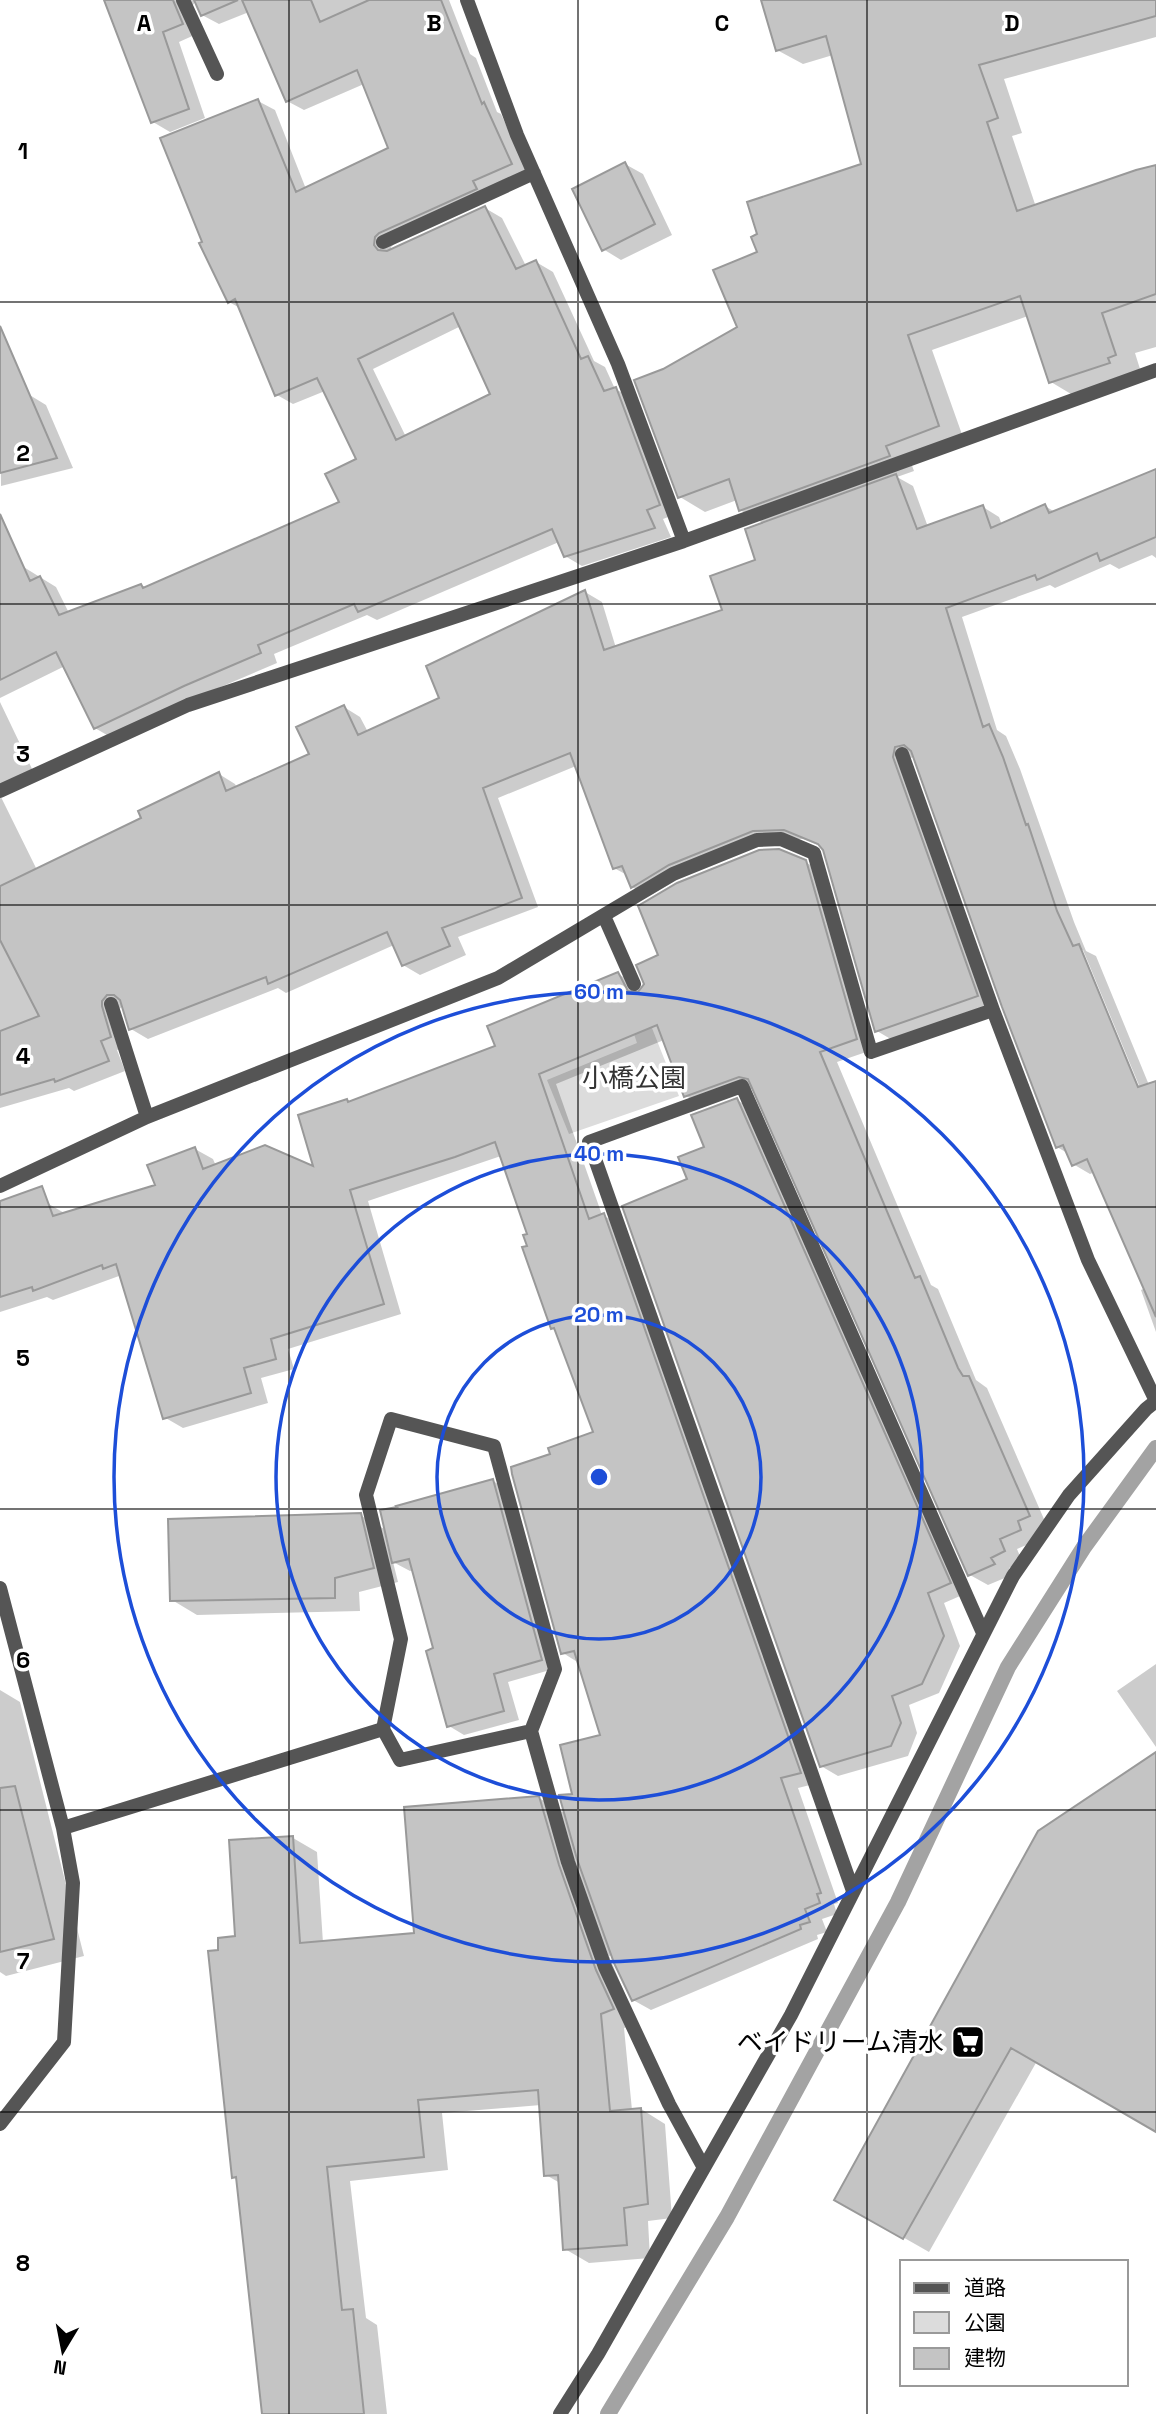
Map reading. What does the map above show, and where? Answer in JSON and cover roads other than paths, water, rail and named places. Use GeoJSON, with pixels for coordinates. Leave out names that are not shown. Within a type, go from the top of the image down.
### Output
{"type":"FeatureCollection","features":[{"type":"Feature","properties":{"kind":"street"},"geometry":{"type":"LineString","coordinates":[[183,0],[216,74]]}},
{"type":"Feature","properties":{"kind":"street"},"geometry":{"type":"LineString","coordinates":[[467,0],[517,135],[618,365],[684,541]]}},
{"type":"Feature","properties":{"kind":"street"},"geometry":{"type":"LineString","coordinates":[[383,242],[534,173]]}},
{"type":"Feature","properties":{"kind":"street"},"geometry":{"type":"LineString","coordinates":[[0,791],[188,705],[684,541],[1156,370]]}},
{"type":"Feature","properties":{"kind":"street"},"geometry":{"type":"LineString","coordinates":[[560,2414],[598,2354],[791,2015],[1013,1576],[1069,1495],[1156,1401],[1088,1259],[993,1010],[902,754]]}},
{"type":"Feature","properties":{"kind":"street"},"geometry":{"type":"LineString","coordinates":[[0,1186],[147,1117],[498,978],[674,874],[758,840],[781,839],[814,853],[872,1052],[993,1010]]}},
{"type":"Feature","properties":{"kind":"street"},"geometry":{"type":"LineString","coordinates":[[604,916],[634,984]]}},
{"type":"Feature","properties":{"kind":"street"},"geometry":{"type":"LineString","coordinates":[[111,1003],[147,1117]]}},
{"type":"Feature","properties":{"kind":"street"},"geometry":{"type":"LineString","coordinates":[[853,1891],[589,1142],[742,1086],[983,1633]]}},
{"type":"Feature","properties":{"kind":"street"},"geometry":{"type":"LineString","coordinates":[[531,1731],[400,1760],[383,1729],[401,1639],[366,1494],[391,1419],[494,1446],[555,1669],[531,1731],[568,1862],[605,1968],[669,2104],[704,2168]]}},
{"type":"Feature","properties":{"kind":"street"},"geometry":{"type":"LineString","coordinates":[[0,1588],[63,1828],[73,1883],[64,2042],[0,2124]]}},
{"type":"Feature","properties":{"kind":"street"},"geometry":{"type":"LineString","coordinates":[[63,1828],[383,1729]]}},
{"type":"Feature","properties":{"kind":"waterway"},"geometry":{"type":"LineString","coordinates":[[608,2414],[727,2217],[898,1902],[1008,1667],[1084,1547],[1156,1448]]}},
{"type":"Feature","properties":{"kind":"place","name":"ベイドリーム清水"},"geometry":{"type":"Point","coordinates":[968,2042]}},
{"type":"Feature","properties":{"kind":"park label","name":"小橋公園"},"geometry":{"type":"Point","coordinates":[634,1078]}}]}
